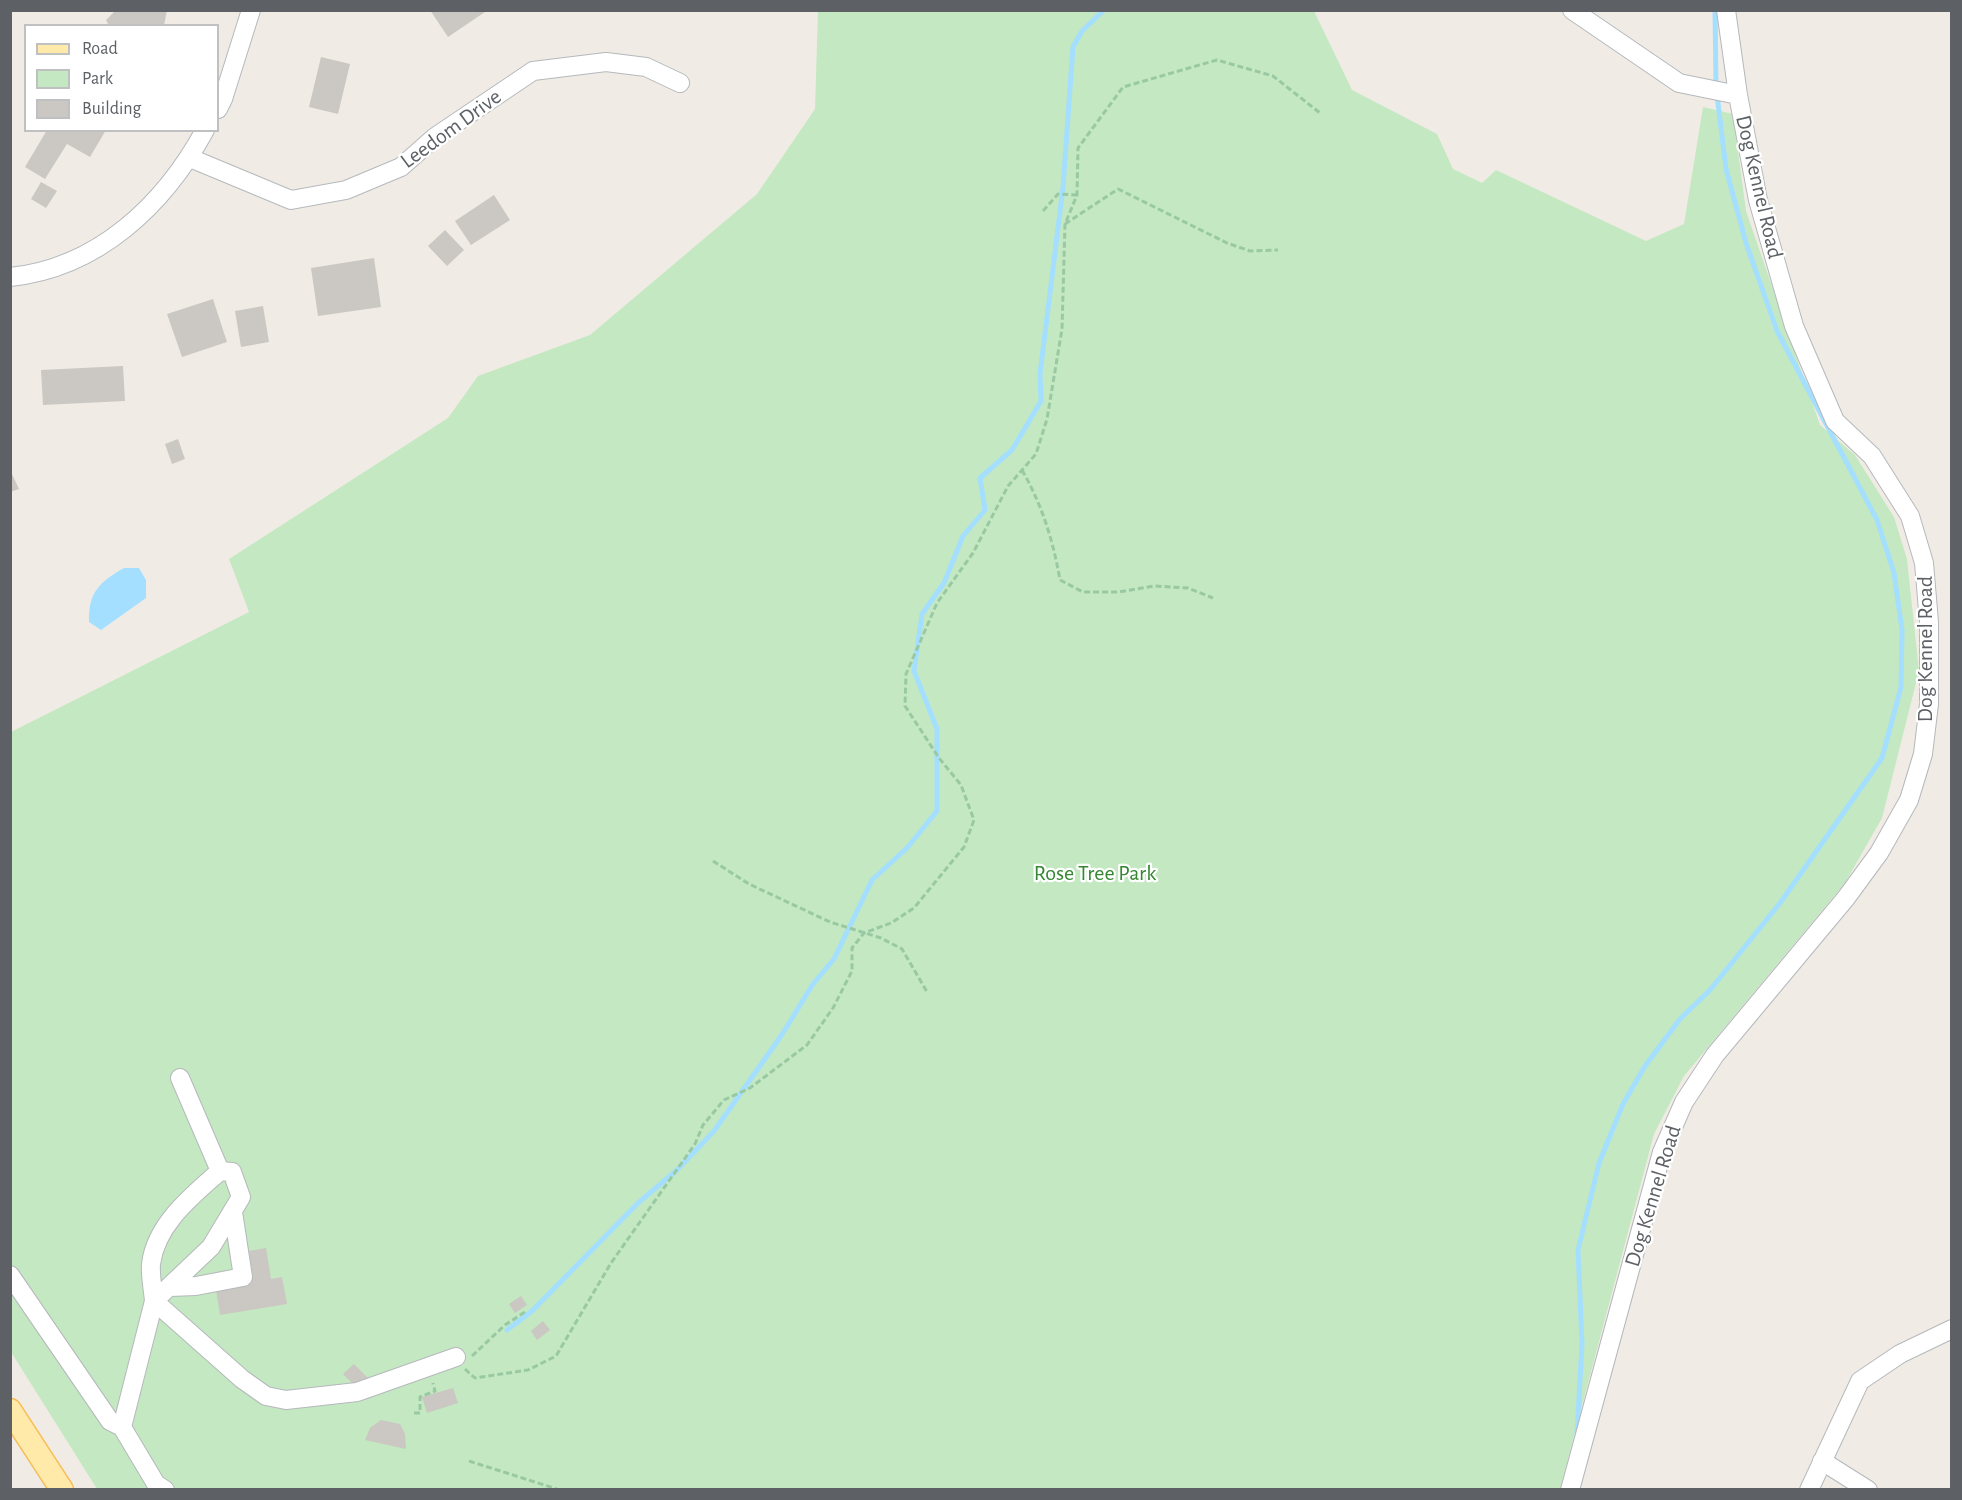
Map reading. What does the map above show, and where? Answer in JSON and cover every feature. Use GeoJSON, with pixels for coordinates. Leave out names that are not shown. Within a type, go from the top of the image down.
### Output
{"type":"FeatureCollection","features":[{"type":"Feature","properties":{"kind":"main road"},"geometry":{"type":"LineString","coordinates":[[10,1410],[62,1490]]}},
{"type":"Feature","properties":{"kind":"street"},"geometry":{"type":"LineString","coordinates":[[219,107],[251,10]]}},
{"type":"Feature","properties":{"kind":"street"},"geometry":{"type":"LineString","coordinates":[[1572,10],[1679,83],[1738,95]]}},
{"type":"Feature","properties":{"kind":"street","name":"Dog Kennel Road"},"geometry":{"type":"LineString","coordinates":[[1570,1490],[1662,1152],[1684,1102],[1715,1055],[1846,898],[1880,853],[1909,800],[1923,754],[1929,704],[1929,622],[1924,563],[1910,516],[1872,456],[1835,421],[1794,326],[1758,200],[1738,95],[1726,10]]}},
{"type":"Feature","properties":{"kind":"street","name":"Leedom Drive"},"geometry":{"type":"LineString","coordinates":[[190,158],[291,200],[346,190],[401,167],[435,137],[533,71],[606,62],[646,67],[680,83]]}},
{"type":"Feature","properties":{"kind":"street"},"geometry":{"type":"LineString","coordinates":[[10,277],[40,274],[78,261],[138,220],[190,158],[204,132]]}},
{"type":"Feature","properties":{"kind":"street"},"geometry":{"type":"LineString","coordinates":[[180,1078],[220,1172]]}},
{"type":"Feature","properties":{"kind":"street"},"geometry":{"type":"LineString","coordinates":[[122,1427],[154,1301],[151,1266],[154,1247],[169,1221],[220,1172],[232,1172],[241,1197],[233,1212],[211,1246],[154,1301]]}},
{"type":"Feature","properties":{"kind":"street"},"geometry":{"type":"LineString","coordinates":[[170,1287],[196,1286],[243,1277],[233,1212]]}},
{"type":"Feature","properties":{"kind":"street"},"geometry":{"type":"LineString","coordinates":[[10,1275],[110,1421],[122,1427],[156,1484],[165,1490]]}},
{"type":"Feature","properties":{"kind":"street"},"geometry":{"type":"LineString","coordinates":[[154,1301],[266,1396],[286,1400],[357,1392],[426,1368],[460,1362]]}},
{"type":"Feature","properties":{"kind":"street"},"geometry":{"type":"LineString","coordinates":[[1809,1490],[1860,1381],[1900,1354],[1952,1329]]}},
{"type":"Feature","properties":{"kind":"street"},"geometry":{"type":"LineString","coordinates":[[1822,1461],[1868,1490]]}},
{"type":"Feature","properties":{"kind":"path"},"geometry":{"type":"LineString","coordinates":[[525,1312],[460,1362],[476,1378],[528,1370],[556,1356],[611,1263],[696,1144],[703,1125],[724,1100],[750,1088],[807,1045],[833,1008],[852,971],[852,948],[864,933],[891,923],[914,908],[964,847],[974,820],[961,785],[939,758],[904,706],[906,674],[937,603],[973,553],[1008,486],[1036,454],[1047,419],[1057,366],[1062,329],[1065,224],[1077,195],[1078,148],[1124,87],[1217,60],[1273,76],[1320,112]]}},
{"type":"Feature","properties":{"kind":"path"},"geometry":{"type":"LineString","coordinates":[[1065,224],[1118,189],[1227,243],[1251,251],[1278,250]]}},
{"type":"Feature","properties":{"kind":"path"},"geometry":{"type":"LineString","coordinates":[[1043,211],[1058,194],[1077,195]]}},
{"type":"Feature","properties":{"kind":"path"},"geometry":{"type":"LineString","coordinates":[[1022,470],[1036,495],[1053,540],[1060,580],[1083,592],[1119,592],[1154,586],[1188,588],[1213,598]]}},
{"type":"Feature","properties":{"kind":"path"},"geometry":{"type":"LineString","coordinates":[[713,861],[749,885],[830,922],[902,949],[927,993]]}},
{"type":"Feature","properties":{"kind":"path"},"geometry":{"type":"LineString","coordinates":[[414,1413],[420,1413],[420,1397],[435,1391],[426,1368]]}},
{"type":"Feature","properties":{"kind":"path"},"geometry":{"type":"LineString","coordinates":[[469,1461],[560,1490]]}},
{"type":"Feature","properties":{"kind":"green space","name":"Rose Tree Park"},"geometry":{"type":"Polygon","coordinates":[[[818,11],[1314,11],[1352,90],[1437,134],[1453,169],[1482,183],[1496,170],[1646,241],[1684,224],[1703,107],[1733,114],[1746,211],[1820,425],[1855,455],[1894,517],[1907,559],[1919,671],[1882,818],[1845,883],[1684,1076],[1654,1134],[1560,1489],[97,1489],[11,1352],[11,732],[249,612],[229,559],[448,418],[478,376],[590,335],[757,194],[815,109],[818,11]]]}},
{"type":"Feature","properties":{"kind":"water"},"geometry":{"type":"Polygon","coordinates":[[[124,568],[139,568],[146,580],[146,598],[101,630],[89,622],[93,596],[108,578],[124,568]]]}},
{"type":"Feature","properties":{"kind":"building"},"geometry":{"type":"Polygon","coordinates":[[[116,10],[167,10],[164,24],[108,24],[106,20],[116,10]]]}},
{"type":"Feature","properties":{"kind":"building"},"geometry":{"type":"Polygon","coordinates":[[[430,10],[488,10],[448,37],[430,10]]]}},
{"type":"Feature","properties":{"kind":"building"},"geometry":{"type":"Polygon","coordinates":[[[321,57],[350,64],[338,114],[309,107],[321,57]]]}},
{"type":"Feature","properties":{"kind":"building"},"geometry":{"type":"Polygon","coordinates":[[[46,132],[105,132],[90,157],[67,144],[45,179],[25,167],[46,132]]]}},
{"type":"Feature","properties":{"kind":"building"},"geometry":{"type":"Polygon","coordinates":[[[41,182],[57,191],[46,208],[31,199],[41,182]]]}},
{"type":"Feature","properties":{"kind":"building"},"geometry":{"type":"Polygon","coordinates":[[[494,195],[510,220],[471,245],[455,221],[494,195]]]}},
{"type":"Feature","properties":{"kind":"building"},"geometry":{"type":"Polygon","coordinates":[[[445,230],[464,250],[447,266],[428,246],[445,230]]]}},
{"type":"Feature","properties":{"kind":"building"},"geometry":{"type":"Polygon","coordinates":[[[374,258],[381,307],[318,316],[311,268],[374,258]]]}},
{"type":"Feature","properties":{"kind":"building"},"geometry":{"type":"Polygon","coordinates":[[[213,299],[227,342],[182,357],[167,314],[213,299]]]}},
{"type":"Feature","properties":{"kind":"building"},"geometry":{"type":"Polygon","coordinates":[[[263,306],[269,342],[241,347],[235,311],[263,306]]]}},
{"type":"Feature","properties":{"kind":"building"},"geometry":{"type":"Polygon","coordinates":[[[123,366],[125,401],[43,405],[41,370],[123,366]]]}},
{"type":"Feature","properties":{"kind":"building"},"geometry":{"type":"Polygon","coordinates":[[[178,439],[185,459],[172,464],[165,444],[178,439]]]}},
{"type":"Feature","properties":{"kind":"building"},"geometry":{"type":"Polygon","coordinates":[[[10,470],[19,489],[10,492],[10,470]]]}},
{"type":"Feature","properties":{"kind":"building"},"geometry":{"type":"Polygon","coordinates":[[[266,1248],[271,1279],[282,1277],[287,1304],[220,1315],[216,1290],[253,1276],[249,1251],[266,1248]]]}},
{"type":"Feature","properties":{"kind":"building"},"geometry":{"type":"Polygon","coordinates":[[[521,1296],[527,1305],[515,1313],[509,1304],[521,1296]]]}},
{"type":"Feature","properties":{"kind":"building"},"geometry":{"type":"Polygon","coordinates":[[[543,1321],[550,1330],[537,1340],[531,1331],[543,1321]]]}},
{"type":"Feature","properties":{"kind":"building"},"geometry":{"type":"Polygon","coordinates":[[[354,1364],[368,1378],[357,1388],[343,1374],[354,1364]]]}},
{"type":"Feature","properties":{"kind":"building"},"geometry":{"type":"Polygon","coordinates":[[[453,1388],[458,1403],[427,1413],[422,1397],[453,1388]]]}},
{"type":"Feature","properties":{"kind":"building"},"geometry":{"type":"Polygon","coordinates":[[[381,1420],[400,1424],[405,1434],[406,1449],[365,1440],[370,1428],[381,1420]]]}},
{"type":"Feature","properties":{"kind":"waterway"},"geometry":{"type":"LineString","coordinates":[[507,1330],[532,1311],[638,1203],[677,1170],[714,1131],[781,1036],[813,984],[834,959],[872,880],[907,848],[937,811],[937,729],[914,671],[922,614],[944,583],[963,536],[985,510],[980,478],[1012,450],[1041,401],[1040,374],[1063,187],[1073,47],[1082,31],[1104,10]]}},
{"type":"Feature","properties":{"kind":"waterway"},"geometry":{"type":"LineString","coordinates":[[1715,10],[1716,86]]}},
{"type":"Feature","properties":{"kind":"waterway"},"geometry":{"type":"LineString","coordinates":[[1577,1434],[1582,1344],[1578,1250],[1599,1163],[1623,1104],[1645,1066],[1680,1019],[1710,990],[1780,903],[1882,758],[1901,687],[1902,630],[1894,573],[1877,520],[1777,331],[1746,243],[1726,169],[1717,95]]}}]}
